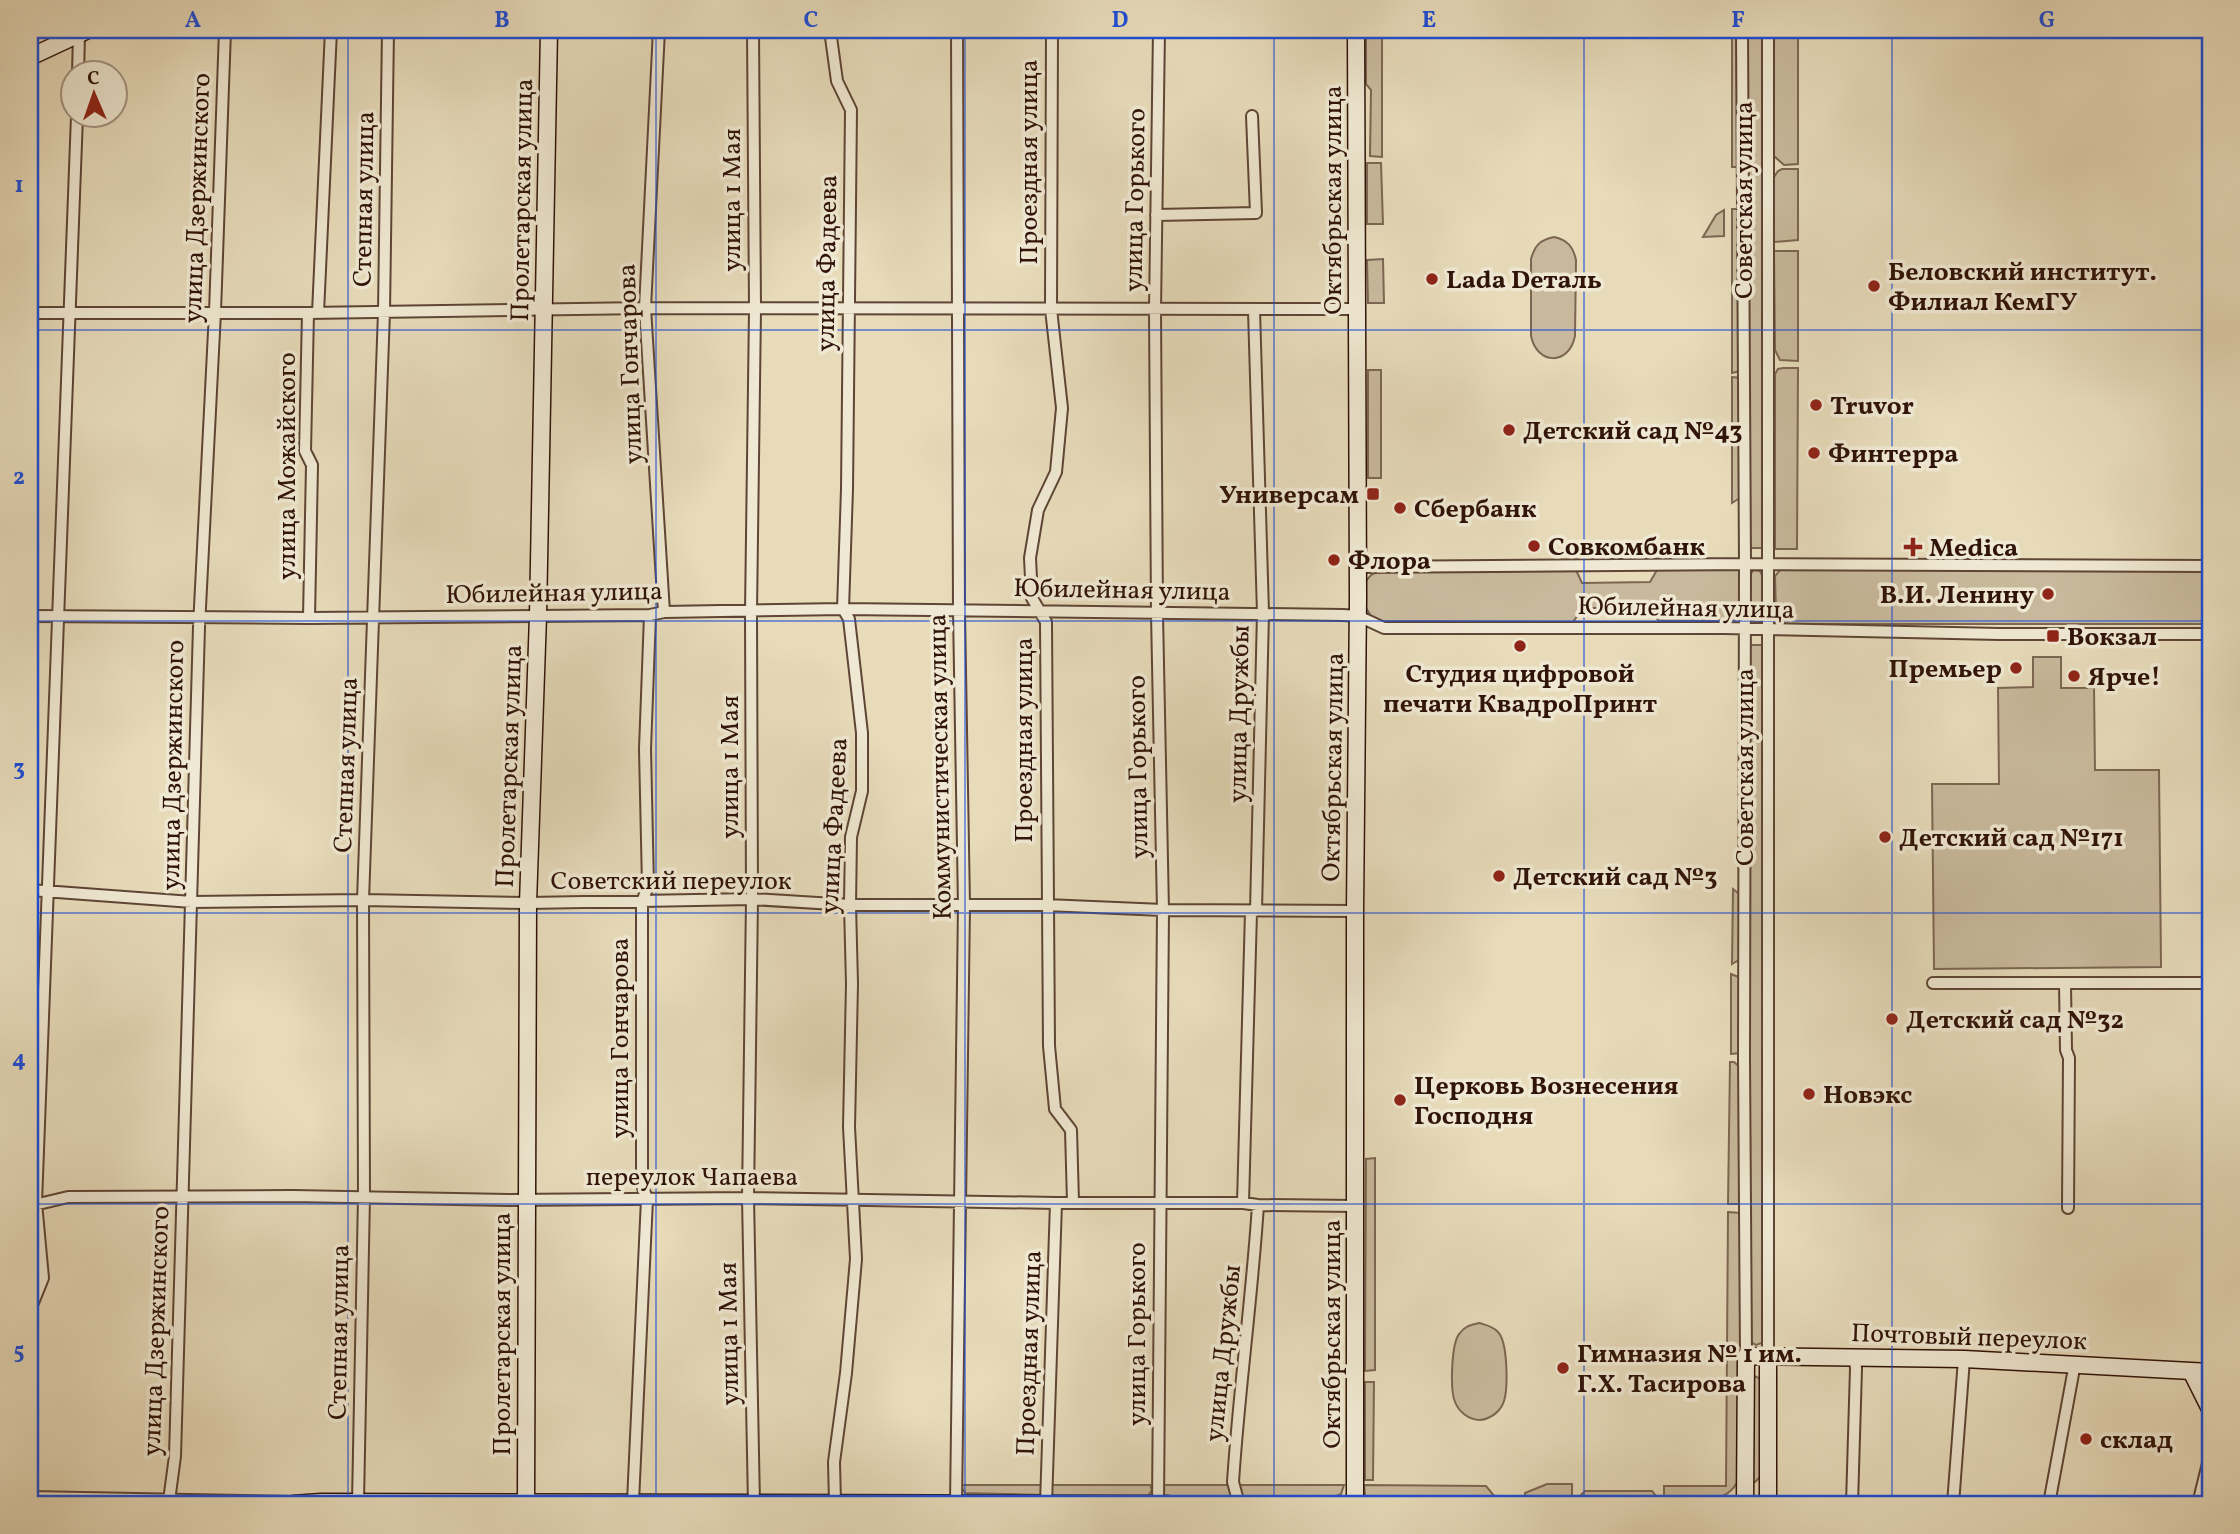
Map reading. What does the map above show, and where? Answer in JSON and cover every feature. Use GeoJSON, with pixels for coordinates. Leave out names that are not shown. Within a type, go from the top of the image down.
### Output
{"type":"FeatureCollection","features":[{"type":"Feature","properties":{"kind":"main road","name":"Пролетарская улица"},"geometry":{"type":"LineString","coordinates":[[526,1503],[528,903],[538,616],[549,30]]}},
{"type":"Feature","properties":{"kind":"main road","name":"Октябрьская улица"},"geometry":{"type":"LineString","coordinates":[[1355,1504],[1358,616],[1356,30]]}},
{"type":"Feature","properties":{"kind":"main road"},"geometry":{"type":"LineString","coordinates":[[30,57],[84,32]]}},
{"type":"Feature","properties":{"kind":"main road","name":"Почтовый переулок"},"geometry":{"type":"LineString","coordinates":[[1746,1356],[1964,1359],[2210,1372]]}},
{"type":"Feature","properties":{"kind":"main road","name":"Советская улица"},"geometry":{"type":"LineString","coordinates":[[1745,1504],[1746,1356]]}},
{"type":"Feature","properties":{"kind":"main road","name":"Советская улица"},"geometry":{"type":"LineString","coordinates":[[1768,1356],[1768,1504]]}},
{"type":"Feature","properties":{"kind":"main road"},"geometry":{"type":"LineString","coordinates":[[2191,1371],[2210,1410]]}},
{"type":"Feature","properties":{"kind":"main road"},"geometry":{"type":"LineString","coordinates":[[2210,1400],[2210,1410]]}},
{"type":"Feature","properties":{"kind":"main road"},"geometry":{"type":"LineString","coordinates":[[297,1503],[1168,1504]]}},
{"type":"Feature","properties":{"kind":"street","name":"улица Дзержинского"},"geometry":{"type":"LineString","coordinates":[[169,1500],[176,1456],[199,617],[215,312],[225,30]]}},
{"type":"Feature","properties":{"kind":"street","name":"улица Можайского"},"geometry":{"type":"LineString","coordinates":[[309,618],[312,465],[305,451],[331,30]]}},
{"type":"Feature","properties":{"kind":"street","name":"Степная улица"},"geometry":{"type":"LineString","coordinates":[[358,1502],[364,1197],[363,900],[384,312],[388,30]]}},
{"type":"Feature","properties":{"kind":"street","name":"улица Гончарова"},"geometry":{"type":"LineString","coordinates":[[659,30],[645,308],[664,612]]}},
{"type":"Feature","properties":{"kind":"street","name":"улица 1 Мая"},"geometry":{"type":"LineString","coordinates":[[754,30],[752,899],[748,1198],[754,1504]]}},
{"type":"Feature","properties":{"kind":"street","name":"улица Фадеева"},"geometry":{"type":"LineString","coordinates":[[830,30],[837,81],[850,110],[847,489],[843,610],[849,619],[862,733],[862,792],[851,837],[850,905],[852,984],[849,1127],[856,1259],[834,1462],[835,1503]]}},
{"type":"Feature","properties":{"kind":"street","name":"Коммунистическая улица"},"geometry":{"type":"LineString","coordinates":[[956,1504],[964,906],[959,611],[957,30]]}},
{"type":"Feature","properties":{"kind":"street","name":"Проездная улица"},"geometry":{"type":"LineString","coordinates":[[1052,30],[1051,309],[1062,408],[1056,472],[1038,510],[1030,558],[1032,598],[1046,622],[1049,1046],[1055,1109],[1071,1130],[1073,1202]]}},
{"type":"Feature","properties":{"kind":"street","name":"улица Горького"},"geometry":{"type":"LineString","coordinates":[[1158,1504],[1163,911],[1155,310],[1159,30]]}},
{"type":"Feature","properties":{"kind":"street","name":"Советская улица"},"geometry":{"type":"LineString","coordinates":[[1742,30],[1746,1356]]}},
{"type":"Feature","properties":{"kind":"street","name":"Советская улица"},"geometry":{"type":"LineString","coordinates":[[1768,30],[1768,1356]]}},
{"type":"Feature","properties":{"kind":"street"},"geometry":{"type":"LineString","coordinates":[[80,60],[84,32]]}},
{"type":"Feature","properties":{"kind":"street"},"geometry":{"type":"LineString","coordinates":[[1156,215],[1256,213],[1252,116]]}},
{"type":"Feature","properties":{"kind":"street"},"geometry":{"type":"LineString","coordinates":[[30,1310],[43,1278],[33,1204],[77,130]]}},
{"type":"Feature","properties":{"kind":"street"},"geometry":{"type":"LineString","coordinates":[[30,313],[313,313],[645,308],[1356,309]]}},
{"type":"Feature","properties":{"kind":"street","name":"улица Дружбы"},"geometry":{"type":"LineString","coordinates":[[1243,1203],[1263,614],[1254,310]]}},
{"type":"Feature","properties":{"kind":"street","name":"Юбилейная улица"},"geometry":{"type":"LineString","coordinates":[[1358,567],[1745,564],[2210,566]]}},
{"type":"Feature","properties":{"kind":"street","name":"Юбилейная улица"},"geometry":{"type":"LineString","coordinates":[[30,616],[372,618],[843,610],[1039,611],[1358,616],[1384,628],[2210,634]]}},
{"type":"Feature","properties":{"kind":"street","name":"улица Гончарова"},"geometry":{"type":"LineString","coordinates":[[633,1502],[647,1199],[642,1185],[642,902],[648,887],[645,749],[650,615]]}},
{"type":"Feature","properties":{"kind":"street","name":"Советский переулок"},"geometry":{"type":"LineString","coordinates":[[30,890],[192,902],[363,900],[528,903],[752,899],[850,905],[1046,905],[1163,911],[1355,911]]}},
{"type":"Feature","properties":{"kind":"street"},"geometry":{"type":"LineString","coordinates":[[1933,983],[2210,983]]}},
{"type":"Feature","properties":{"kind":"street"},"geometry":{"type":"LineString","coordinates":[[2065,983],[2066,1050],[2069,1059],[2068,1208]]}},
{"type":"Feature","properties":{"kind":"street","name":"переулок Чапаева"},"geometry":{"type":"LineString","coordinates":[[33,1204],[68,1197],[364,1197],[748,1198],[1356,1206]]}},
{"type":"Feature","properties":{"kind":"street","name":"Проездная улица"},"geometry":{"type":"LineString","coordinates":[[1045,1504],[1056,1203]]}},
{"type":"Feature","properties":{"kind":"street","name":"улица Дружбы"},"geometry":{"type":"LineString","coordinates":[[1239,1504],[1233,1482],[1258,1205]]}},
{"type":"Feature","properties":{"kind":"street"},"geometry":{"type":"LineString","coordinates":[[1852,1504],[1856,1368],[1854,1357]]}},
{"type":"Feature","properties":{"kind":"street"},"geometry":{"type":"LineString","coordinates":[[1953,1504],[1964,1359]]}},
{"type":"Feature","properties":{"kind":"street"},"geometry":{"type":"LineString","coordinates":[[2049,1504],[2075,1363]]}},
{"type":"Feature","properties":{"kind":"street"},"geometry":{"type":"LineString","coordinates":[[2198,1504],[2210,1455]]}},
{"type":"Feature","properties":{"kind":"street"},"geometry":{"type":"LineString","coordinates":[[30,1497],[297,1503]]}},
{"type":"Feature","properties":{"kind":"shaded area"},"geometry":{"type":"Polygon","coordinates":[[[1732,30],[1738,30],[1740,167],[1732,167],[1732,30]]]}},
{"type":"Feature","properties":{"kind":"shaded area"},"geometry":{"type":"Polygon","coordinates":[[[1746,30],[1761,30],[1762,33],[1764,548],[1749,548],[1746,30]]]}},
{"type":"Feature","properties":{"kind":"shaded area"},"geometry":{"type":"Polygon","coordinates":[[[1780,30],[1798,30],[1798,164],[1784,165],[1774,156],[1774,39],[1780,30]]]}},
{"type":"Feature","properties":{"kind":"shaded area"},"geometry":{"type":"Polygon","coordinates":[[[1373,31],[1382,31],[1382,157],[1370,156],[1371,90],[1366,84],[1366,39],[1373,31]]]}},
{"type":"Feature","properties":{"kind":"shaded area"},"geometry":{"type":"Polygon","coordinates":[[[1367,163],[1381,163],[1383,224],[1367,224],[1367,163]]]}},
{"type":"Feature","properties":{"kind":"shaded area"},"geometry":{"type":"Polygon","coordinates":[[[1782,169],[1798,169],[1798,240],[1774,242],[1774,177],[1782,169]]]}},
{"type":"Feature","properties":{"kind":"shaded area"},"geometry":{"type":"Polygon","coordinates":[[[1732,209],[1740,209],[1740,371],[1732,373],[1732,209]]]}},
{"type":"Feature","properties":{"kind":"shaded area"},"geometry":{"type":"Polygon","coordinates":[[[1724,210],[1724,236],[1703,237],[1716,215],[1724,210]]]}},
{"type":"Feature","properties":{"kind":"shaded area"},"geometry":{"type":"Polygon","coordinates":[[[1554,237],[1569,244],[1576,260],[1575,336],[1566,353],[1553,358],[1546,357],[1534,346],[1531,336],[1531,259],[1539,244],[1554,237]]]}},
{"type":"Feature","properties":{"kind":"shaded area"},"geometry":{"type":"Polygon","coordinates":[[[1774,251],[1798,251],[1798,361],[1780,360],[1775,350],[1774,251]]]}},
{"type":"Feature","properties":{"kind":"shaded area"},"geometry":{"type":"Polygon","coordinates":[[[1383,259],[1384,303],[1368,303],[1367,260],[1383,259]]]}},
{"type":"Feature","properties":{"kind":"shaded area"},"geometry":{"type":"Polygon","coordinates":[[[1798,368],[1797,549],[1775,549],[1775,374],[1778,369],[1798,368]]]}},
{"type":"Feature","properties":{"kind":"shaded area"},"geometry":{"type":"Polygon","coordinates":[[[1368,370],[1381,370],[1381,478],[1368,478],[1368,370]]]}},
{"type":"Feature","properties":{"kind":"shaded area"},"geometry":{"type":"Polygon","coordinates":[[[1732,377],[1740,378],[1743,496],[1732,503],[1732,377]]]}},
{"type":"Feature","properties":{"kind":"shaded area"},"geometry":{"type":"Polygon","coordinates":[[[2210,568],[2210,624],[1787,624],[1779,619],[1776,613],[1775,576],[1781,569],[2210,568]]]}},
{"type":"Feature","properties":{"kind":"shaded area"},"geometry":{"type":"Polygon","coordinates":[[[1576,570],[1582,583],[1650,582],[1657,570],[1740,570],[1740,620],[1659,621],[1648,608],[1583,608],[1573,622],[1381,621],[1371,616],[1366,608],[1365,582],[1379,571],[1576,570]]]}},
{"type":"Feature","properties":{"kind":"shaded area"},"geometry":{"type":"Polygon","coordinates":[[[1754,570],[1760,571],[1762,575],[1763,618],[1759,622],[1754,622],[1750,617],[1749,575],[1754,570]]]}},
{"type":"Feature","properties":{"kind":"shaded area"},"geometry":{"type":"Polygon","coordinates":[[[1750,645],[1763,645],[1764,1339],[1756,1345],[1749,1337],[1750,645]]]}},
{"type":"Feature","properties":{"kind":"shaded area"},"geometry":{"type":"Polygon","coordinates":[[[2033,657],[2061,657],[2061,688],[2094,688],[2095,770],[2159,770],[2161,967],[1934,969],[1932,784],[1999,784],[1998,688],[2033,687],[2033,657]]]}},
{"type":"Feature","properties":{"kind":"shaded area"},"geometry":{"type":"Polygon","coordinates":[[[1733,889],[1742,896],[1742,958],[1732,964],[1733,889]]]}},
{"type":"Feature","properties":{"kind":"shaded area"},"geometry":{"type":"Polygon","coordinates":[[[1731,974],[1741,978],[1741,1053],[1731,1054],[1731,974]]]}},
{"type":"Feature","properties":{"kind":"shaded area"},"geometry":{"type":"Polygon","coordinates":[[[1730,1062],[1741,1068],[1741,1204],[1728,1204],[1730,1062]]]}},
{"type":"Feature","properties":{"kind":"shaded area"},"geometry":{"type":"Polygon","coordinates":[[[1375,1158],[1375,1370],[1365,1371],[1366,1159],[1375,1158]]]}},
{"type":"Feature","properties":{"kind":"shaded area"},"geometry":{"type":"Polygon","coordinates":[[[1728,1212],[1741,1213],[1740,1476],[1728,1493],[1719,1497],[1699,1500],[1666,1499],[1664,1486],[1726,1486],[1728,1212]]]}},
{"type":"Feature","properties":{"kind":"shaded area"},"geometry":{"type":"Polygon","coordinates":[[[1479,1323],[1494,1328],[1501,1337],[1506,1376],[1501,1408],[1492,1416],[1476,1420],[1468,1417],[1457,1406],[1453,1396],[1452,1377],[1457,1338],[1466,1327],[1479,1323]]]}},
{"type":"Feature","properties":{"kind":"shaded area"},"geometry":{"type":"Polygon","coordinates":[[[1755,1376],[1762,1380],[1762,1475],[1752,1482],[1751,1380],[1755,1376]]]}},
{"type":"Feature","properties":{"kind":"shaded area"},"geometry":{"type":"Polygon","coordinates":[[[1365,1382],[1374,1382],[1373,1480],[1365,1480],[1365,1382]]]}},
{"type":"Feature","properties":{"kind":"shaded area"},"geometry":{"type":"Polygon","coordinates":[[[1547,1484],[1572,1484],[1572,1498],[1525,1498],[1525,1493],[1547,1484]]]}},
{"type":"Feature","properties":{"kind":"shaded area"},"geometry":{"type":"Polygon","coordinates":[[[960,1485],[1042,1485],[1043,1495],[965,1493],[960,1485]]]}},
{"type":"Feature","properties":{"kind":"shaded area"},"geometry":{"type":"Polygon","coordinates":[[[1049,1485],[1150,1485],[1152,1490],[1148,1496],[1052,1496],[1049,1485]]]}},
{"type":"Feature","properties":{"kind":"shaded area"},"geometry":{"type":"Polygon","coordinates":[[[1162,1485],[1344,1485],[1341,1494],[1330,1499],[1168,1498],[1163,1495],[1162,1485]]]}},
{"type":"Feature","properties":{"kind":"shaded area"},"geometry":{"type":"Polygon","coordinates":[[[1364,1485],[1486,1486],[1496,1498],[1369,1498],[1365,1495],[1364,1485]]]}},
{"type":"Feature","properties":{"kind":"shaded area"},"geometry":{"type":"Polygon","coordinates":[[[1585,1491],[1652,1491],[1656,1496],[1655,1500],[1584,1500],[1581,1495],[1585,1491]]]}},
{"type":"Feature","properties":{"kind":"place","name":"Lada Dеталь"},"geometry":{"type":"Point","coordinates":[1432,279]}},
{"type":"Feature","properties":{"kind":"place","name":"Беловский институт. Филиал КемГУ"},"geometry":{"type":"Point","coordinates":[1874,286]}},
{"type":"Feature","properties":{"kind":"place","name":"Truvor"},"geometry":{"type":"Point","coordinates":[1816,405]}},
{"type":"Feature","properties":{"kind":"place","name":"Детский сад №43"},"geometry":{"type":"Point","coordinates":[1509,430]}},
{"type":"Feature","properties":{"kind":"place","name":"Финтерра"},"geometry":{"type":"Point","coordinates":[1814,453]}},
{"type":"Feature","properties":{"kind":"place","name":"Универсам"},"geometry":{"type":"Point","coordinates":[1373,494]}},
{"type":"Feature","properties":{"kind":"place","name":"Сбербанк"},"geometry":{"type":"Point","coordinates":[1400,508]}},
{"type":"Feature","properties":{"kind":"place","name":"Совкомбанк"},"geometry":{"type":"Point","coordinates":[1534,546]}},
{"type":"Feature","properties":{"kind":"place","name":"Mеdica"},"geometry":{"type":"Point","coordinates":[1913,547]}},
{"type":"Feature","properties":{"kind":"place","name":"Флора"},"geometry":{"type":"Point","coordinates":[1334,560]}},
{"type":"Feature","properties":{"kind":"place","name":"В.И. Ленину"},"geometry":{"type":"Point","coordinates":[2048,594]}},
{"type":"Feature","properties":{"kind":"place","name":"Вокзал"},"geometry":{"type":"Point","coordinates":[2053,636]}},
{"type":"Feature","properties":{"kind":"place","name":"Студия цифровой печати КвадроПринт"},"geometry":{"type":"Point","coordinates":[1520,646]}},
{"type":"Feature","properties":{"kind":"place","name":"Премьер"},"geometry":{"type":"Point","coordinates":[2016,668]}},
{"type":"Feature","properties":{"kind":"place","name":"Ярче!"},"geometry":{"type":"Point","coordinates":[2074,676]}},
{"type":"Feature","properties":{"kind":"place","name":"Детский сад №171"},"geometry":{"type":"Point","coordinates":[1885,837]}},
{"type":"Feature","properties":{"kind":"place","name":"Детский сад №3"},"geometry":{"type":"Point","coordinates":[1499,876]}},
{"type":"Feature","properties":{"kind":"place","name":"Детский сад №32"},"geometry":{"type":"Point","coordinates":[1892,1019]}},
{"type":"Feature","properties":{"kind":"place","name":"Новэкс"},"geometry":{"type":"Point","coordinates":[1809,1094]}},
{"type":"Feature","properties":{"kind":"place","name":"Церковь Вознесения Господня"},"geometry":{"type":"Point","coordinates":[1400,1100]}},
{"type":"Feature","properties":{"kind":"place","name":"Гимназия № 1 им. Г.Х. Тасирова"},"geometry":{"type":"Point","coordinates":[1563,1368]}},
{"type":"Feature","properties":{"kind":"place","name":"склад"},"geometry":{"type":"Point","coordinates":[2086,1439]}}]}
